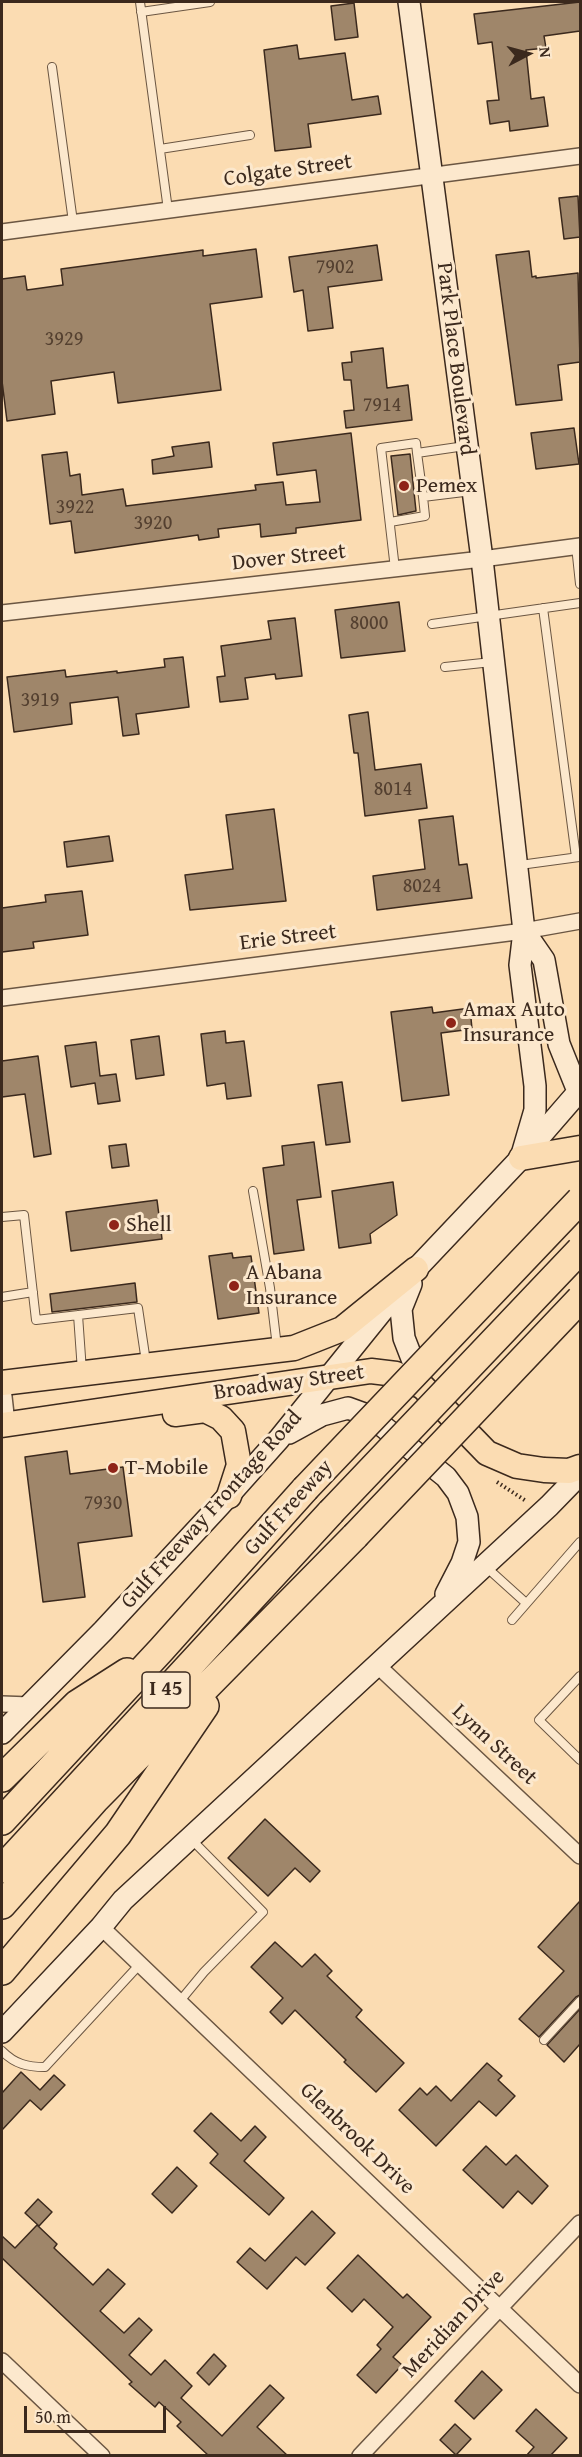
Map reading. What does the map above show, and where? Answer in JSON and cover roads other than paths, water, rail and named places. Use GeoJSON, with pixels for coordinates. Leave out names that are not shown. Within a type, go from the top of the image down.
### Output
{"type":"FeatureCollection","features":[{"type":"Feature","properties":{"kind":"highway","name":"Gulf Freeway"},"geometry":{"type":"LineString","coordinates":[[2,1821],[161,1650],[305,1489],[580,1200]]}},
{"type":"Feature","properties":{"kind":"highway","name":"Gulf Freeway"},"geometry":{"type":"LineString","coordinates":[[2,1869],[331,1512],[580,1250]]}},
{"type":"Feature","properties":{"kind":"highway","name":"I 45"},"geometry":{"type":"LineString","coordinates":[[2,1905],[95,1800],[237,1658],[580,1299]]}},
{"type":"Feature","properties":{"kind":"highway"},"geometry":{"type":"LineString","coordinates":[[2,1778],[77,1704],[161,1650]]}},
{"type":"Feature","properties":{"kind":"highway"},"geometry":{"type":"LineString","coordinates":[[2,1971],[118,1834],[237,1658]]}},
{"type":"Feature","properties":{"kind":"main road","name":"Park Place Boulevard"},"geometry":{"type":"LineString","coordinates":[[409,2],[482,559],[524,930],[520,965],[535,1086],[535,1110],[521,1158]]}},
{"type":"Feature","properties":{"kind":"main road","name":"Park Place Boulevard"},"geometry":{"type":"LineString","coordinates":[[524,930],[544,960],[559,1044],[580,1092]]}},
{"type":"Feature","properties":{"kind":"main road","name":"Gulf Freeway Frontage Road"},"geometry":{"type":"LineString","coordinates":[[2,1733],[103,1631],[229,1496],[331,1376],[416,1269],[580,1092]]}},
{"type":"Feature","properties":{"kind":"main road"},"geometry":{"type":"LineString","coordinates":[[521,1158],[580,1148]]}},
{"type":"Feature","properties":{"kind":"main road"},"geometry":{"type":"LineString","coordinates":[[416,1269],[401,1309],[404,1338],[423,1387]]}},
{"type":"Feature","properties":{"kind":"main road","name":"Broadway Street"},"geometry":{"type":"LineString","coordinates":[[2,1382],[278,1352],[304,1345],[342,1329],[416,1269]]}},
{"type":"Feature","properties":{"kind":"main road","name":"Broadway Street"},"geometry":{"type":"LineString","coordinates":[[4,1424],[371,1371],[396,1374],[423,1387],[488,1453],[517,1466],[569,1471],[580,1467]]}},
{"type":"Feature","properties":{"kind":"main road"},"geometry":{"type":"LineString","coordinates":[[150,1402],[172,1414],[205,1410],[221,1418],[227,1425],[232,1431],[239,1465],[229,1496]]}},
{"type":"Feature","properties":{"kind":"main road"},"geometry":{"type":"LineString","coordinates":[[279,1439],[322,1415],[348,1408],[370,1416],[446,1477],[458,1493],[467,1517],[469,1542],[462,1563],[438,1608]]}},
{"type":"Feature","properties":{"kind":"main road"},"geometry":{"type":"LineString","coordinates":[[2,2032],[101,1927],[123,1900],[484,1566],[580,1474]]}},
{"type":"Feature","properties":{"kind":"street","name":"Colgate Street"},"geometry":{"type":"LineString","coordinates":[[2,232],[580,156]]}},
{"type":"Feature","properties":{"kind":"street","name":"Dover Street"},"geometry":{"type":"LineString","coordinates":[[2,613],[482,559],[578,546]]}},
{"type":"Feature","properties":{"kind":"street","name":"Erie Street"},"geometry":{"type":"LineString","coordinates":[[2,998],[580,921]]}},
{"type":"Feature","properties":{"kind":"street"},"geometry":{"type":"LineString","coordinates":[[2,1382],[4,1424]]}},
{"type":"Feature","properties":{"kind":"street","name":"Lynn Street"},"geometry":{"type":"LineString","coordinates":[[377,1665],[580,1856]]}},
{"type":"Feature","properties":{"kind":"street"},"geometry":{"type":"LineString","coordinates":[[2,1704],[30,1705]]}},
{"type":"Feature","properties":{"kind":"street","name":"Glenbrook Drive"},"geometry":{"type":"LineString","coordinates":[[101,1927],[580,2385]]}},
{"type":"Feature","properties":{"kind":"street","name":"Meridian Drive"},"geometry":{"type":"LineString","coordinates":[[360,2456],[580,2223]]}},
{"type":"Feature","properties":{"kind":"street"},"geometry":{"type":"LineString","coordinates":[[2,2361],[102,2456]]}},
{"type":"Feature","properties":{"kind":"lane"},"geometry":{"type":"LineString","coordinates":[[140,2],[168,210]]}},
{"type":"Feature","properties":{"kind":"lane"},"geometry":{"type":"LineString","coordinates":[[141,12],[210,2]]}},
{"type":"Feature","properties":{"kind":"lane"},"geometry":{"type":"LineString","coordinates":[[52,68],[73,222]]}},
{"type":"Feature","properties":{"kind":"lane"},"geometry":{"type":"LineString","coordinates":[[160,149],[250,135]]}},
{"type":"Feature","properties":{"kind":"lane"},"geometry":{"type":"LineString","coordinates":[[390,522],[425,516],[416,443],[381,448],[395,569]]}},
{"type":"Feature","properties":{"kind":"lane"},"geometry":{"type":"LineString","coordinates":[[417,453],[467,446]]}},
{"type":"Feature","properties":{"kind":"lane"},"geometry":{"type":"LineString","coordinates":[[423,497],[472,490]]}},
{"type":"Feature","properties":{"kind":"lane"},"geometry":{"type":"LineString","coordinates":[[578,546],[580,584]]}},
{"type":"Feature","properties":{"kind":"lane"},"geometry":{"type":"LineString","coordinates":[[432,624],[580,603]]}},
{"type":"Feature","properties":{"kind":"lane"},"geometry":{"type":"LineString","coordinates":[[517,866],[578,857],[543,608]]}},
{"type":"Feature","properties":{"kind":"lane"},"geometry":{"type":"LineString","coordinates":[[445,667],[494,662]]}},
{"type":"Feature","properties":{"kind":"lane"},"geometry":{"type":"LineString","coordinates":[[253,1191],[270,1288],[278,1352]]}},
{"type":"Feature","properties":{"kind":"lane"},"geometry":{"type":"LineString","coordinates":[[2,1217],[24,1215],[36,1320],[138,1308],[147,1366]]}},
{"type":"Feature","properties":{"kind":"lane"},"geometry":{"type":"LineString","coordinates":[[2,1297],[33,1292]]}},
{"type":"Feature","properties":{"kind":"lane"},"geometry":{"type":"LineString","coordinates":[[78,1315],[83,1373]]}},
{"type":"Feature","properties":{"kind":"lane"},"geometry":{"type":"LineString","coordinates":[[512,1620],[580,1542]]}},
{"type":"Feature","properties":{"kind":"lane"},"geometry":{"type":"LineString","coordinates":[[484,1566],[526,1603]]}},
{"type":"Feature","properties":{"kind":"lane"},"geometry":{"type":"LineString","coordinates":[[580,1676],[539,1720],[580,1760]]}},
{"type":"Feature","properties":{"kind":"lane"},"geometry":{"type":"LineString","coordinates":[[180,2001],[204,1972],[263,1912],[190,1838]]}},
{"type":"Feature","properties":{"kind":"lane"},"geometry":{"type":"LineString","coordinates":[[2,2051],[10,2059],[27,2067],[45,2067],[141,1964]]}},
{"type":"Feature","properties":{"kind":"lane"},"geometry":{"type":"LineString","coordinates":[[544,2040],[580,2001]]}},
{"type":"Feature","properties":{"kind":"place","name":"Pemex"},"geometry":{"type":"Point","coordinates":[404,486]}},
{"type":"Feature","properties":{"kind":"place","name":"Amax Auto Insurance"},"geometry":{"type":"Point","coordinates":[451,1023]}},
{"type":"Feature","properties":{"kind":"place","name":"Shell"},"geometry":{"type":"Point","coordinates":[114,1225]}},
{"type":"Feature","properties":{"kind":"place","name":"A Abana Insurance"},"geometry":{"type":"Point","coordinates":[234,1286]}},
{"type":"Feature","properties":{"kind":"place","name":"T-Mobile"},"geometry":{"type":"Point","coordinates":[113,1468]}}]}
